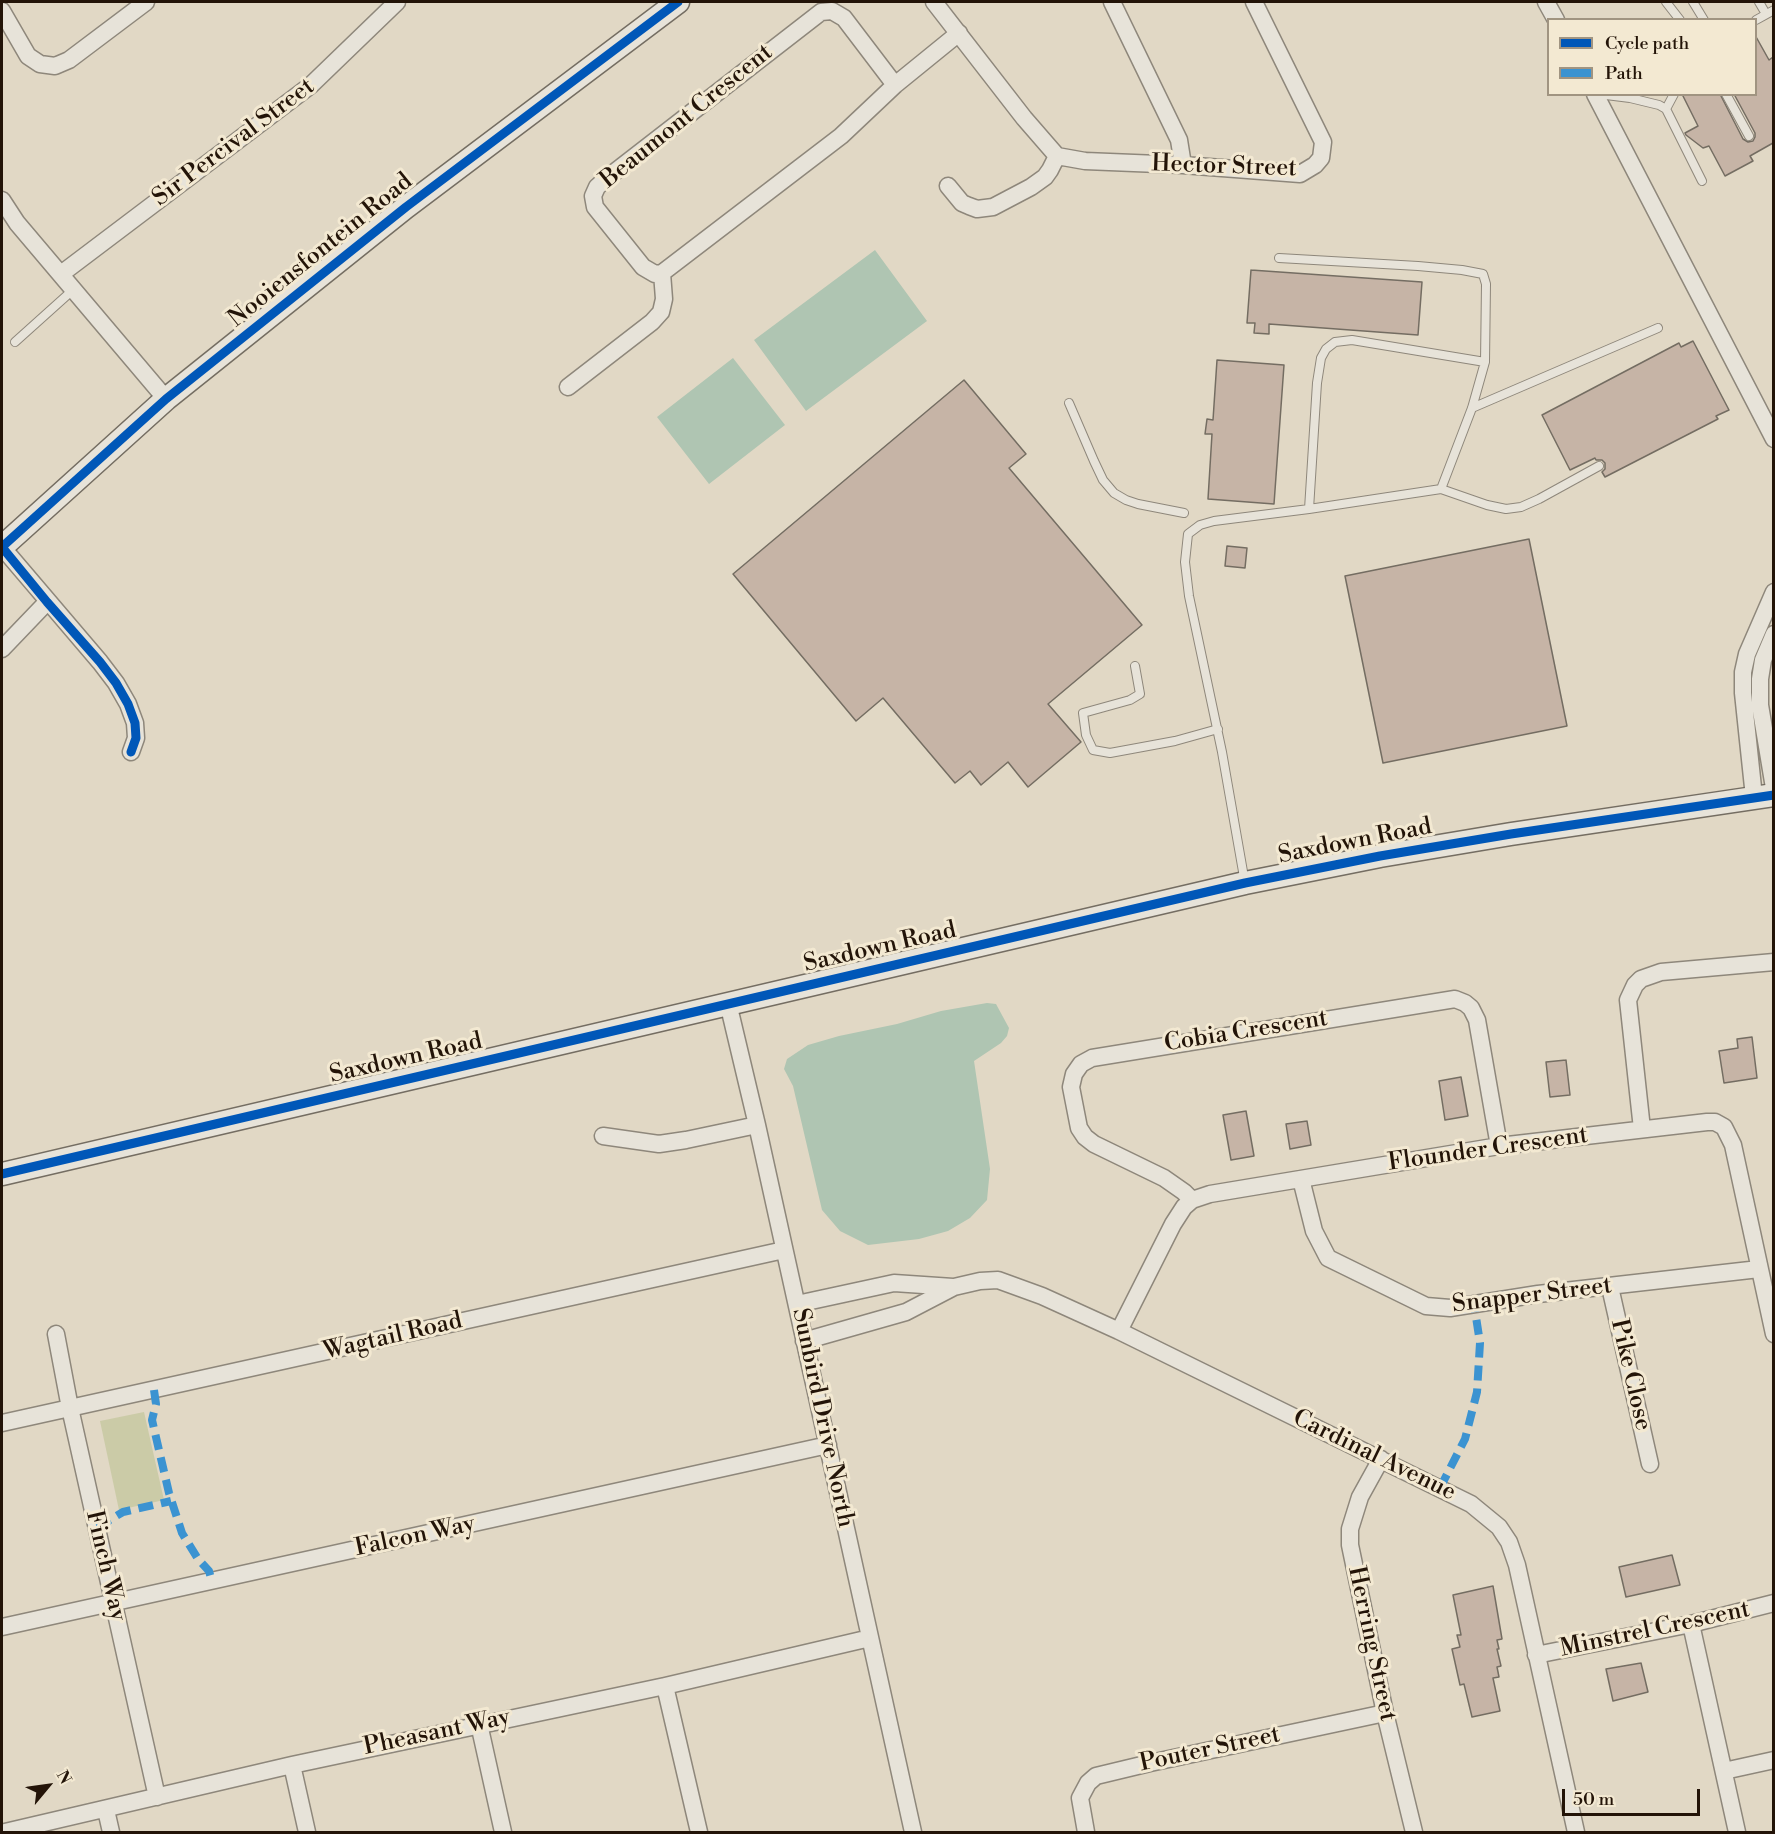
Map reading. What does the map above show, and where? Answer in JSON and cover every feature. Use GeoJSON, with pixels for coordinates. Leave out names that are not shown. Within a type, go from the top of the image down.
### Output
{"type":"FeatureCollection","features":[{"type":"Feature","properties":{"kind":"street"},"geometry":{"type":"LineString","coordinates":[[2,11],[28,56],[40,64],[55,66],[69,60],[146,2]]}},
{"type":"Feature","properties":{"kind":"street","name":"Sir Percival Street"},"geometry":{"type":"LineString","coordinates":[[61,274],[311,85],[397,2]]}},
{"type":"Feature","properties":{"kind":"street","name":"Nooiensfontein Road"},"geometry":{"type":"LineString","coordinates":[[2,547],[166,399],[415,200],[678,2]]}},
{"type":"Feature","properties":{"kind":"street"},"geometry":{"type":"LineString","coordinates":[[934,2],[1024,118],[1057,156],[1045,177],[993,207],[977,208],[962,203],[948,186]]}},
{"type":"Feature","properties":{"kind":"street"},"geometry":{"type":"LineString","coordinates":[[1112,2],[1179,140],[1183,165]]}},
{"type":"Feature","properties":{"kind":"street","name":"Hector Street"},"geometry":{"type":"LineString","coordinates":[[1057,156],[1085,161],[1183,165],[1300,174],[1308,170],[1321,158],[1323,142],[1254,2]]}},
{"type":"Feature","properties":{"kind":"street"},"geometry":{"type":"LineString","coordinates":[[1546,2],[1555,18]]}},
{"type":"Feature","properties":{"kind":"street","name":"Beaumont Crescent"},"geometry":{"type":"LineString","coordinates":[[662,273],[655,274],[643,267],[595,207],[593,196],[597,187],[607,178],[821,12],[832,11],[844,18],[895,85]]}},
{"type":"Feature","properties":{"kind":"street"},"geometry":{"type":"LineString","coordinates":[[568,387],[661,312],[664,299],[662,273],[841,136],[895,85],[959,33]]}},
{"type":"Feature","properties":{"kind":"street"},"geometry":{"type":"LineString","coordinates":[[1597,96],[1773,437]]}},
{"type":"Feature","properties":{"kind":"street"},"geometry":{"type":"LineString","coordinates":[[2,200],[17,222],[166,399]]}},
{"type":"Feature","properties":{"kind":"street"},"geometry":{"type":"LineString","coordinates":[[2,547],[100,662],[128,704],[135,723],[136,738],[131,752]]}},
{"type":"Feature","properties":{"kind":"street"},"geometry":{"type":"LineString","coordinates":[[1767,793],[1743,693],[1743,672],[1747,654],[1773,592]]}},
{"type":"Feature","properties":{"kind":"street"},"geometry":{"type":"LineString","coordinates":[[2,649],[47,602]]}},
{"type":"Feature","properties":{"kind":"street"},"geometry":{"type":"LineString","coordinates":[[1767,793],[1760,679],[1763,660],[1773,634]]}},
{"type":"Feature","properties":{"kind":"street","name":"Saxdown Road"},"geometry":{"type":"LineString","coordinates":[[2,1174],[1245,883],[1380,856],[1767,793]]}},
{"type":"Feature","properties":{"kind":"street"},"geometry":{"type":"LineString","coordinates":[[1642,1129],[1628,1000],[1635,985],[1641,979],[1661,972],[1773,962]]}},
{"type":"Feature","properties":{"kind":"street","name":"Cobia Crescent"},"geometry":{"type":"LineString","coordinates":[[1192,1200],[1170,1182],[1094,1144],[1081,1133],[1071,1087],[1074,1074],[1082,1064],[1092,1058],[1455,999],[1471,1008],[1477,1020],[1499,1146]]}},
{"type":"Feature","properties":{"kind":"street","name":"Sunbird Drive North"},"geometry":{"type":"LineString","coordinates":[[728,1003],[913,1833]]}},
{"type":"Feature","properties":{"kind":"street","name":"Flounder Crescent"},"geometry":{"type":"LineString","coordinates":[[1192,1200],[1210,1194],[1499,1146],[1715,1122],[1724,1127],[1733,1145],[1773,1334]]}},
{"type":"Feature","properties":{"kind":"street"},"geometry":{"type":"LineString","coordinates":[[603,1136],[659,1144],[757,1125]]}},
{"type":"Feature","properties":{"kind":"street","name":"Snapper Street"},"geometry":{"type":"LineString","coordinates":[[1301,1179],[1314,1231],[1328,1258],[1426,1306],[1450,1308],[1539,1294],[1759,1269]]}},
{"type":"Feature","properties":{"kind":"street"},"geometry":{"type":"LineString","coordinates":[[1119,1332],[1173,1224],[1184,1207],[1192,1200]]}},
{"type":"Feature","properties":{"kind":"street","name":"Wagtail Road"},"geometry":{"type":"LineString","coordinates":[[2,1423],[784,1250]]}},
{"type":"Feature","properties":{"kind":"street","name":"Cardinal Avenue"},"geometry":{"type":"LineString","coordinates":[[804,1341],[906,1312],[954,1287],[980,1281],[998,1280],[1013,1284],[1119,1332],[1471,1504],[1499,1527],[1509,1542],[1517,1565],[1576,1833]]}},
{"type":"Feature","properties":{"kind":"street","name":"Cardinal Avenue"},"geometry":{"type":"LineString","coordinates":[[796,1304],[894,1283],[954,1287]]}},
{"type":"Feature","properties":{"kind":"street","name":"Pike Close"},"geometry":{"type":"LineString","coordinates":[[1610,1287],[1650,1464]]}},
{"type":"Feature","properties":{"kind":"street","name":"Finch Way"},"geometry":{"type":"LineString","coordinates":[[56,1334],[70,1408],[157,1797]]}},
{"type":"Feature","properties":{"kind":"street","name":"Falcon Way"},"geometry":{"type":"LineString","coordinates":[[2,1628],[828,1446]]}},
{"type":"Feature","properties":{"kind":"street","name":"Herring Street"},"geometry":{"type":"LineString","coordinates":[[1381,1459],[1360,1497],[1350,1529],[1350,1545],[1385,1713],[1414,1833]]}},
{"type":"Feature","properties":{"kind":"street","name":"Minstrel Crescent"},"geometry":{"type":"LineString","coordinates":[[1536,1655],[1691,1624],[1773,1603]]}},
{"type":"Feature","properties":{"kind":"street"},"geometry":{"type":"LineString","coordinates":[[1691,1624],[1737,1833]]}},
{"type":"Feature","properties":{"kind":"street","name":"Pheasant Way"},"geometry":{"type":"LineString","coordinates":[[5,1833],[292,1765],[665,1686],[870,1638]]}},
{"type":"Feature","properties":{"kind":"street"},"geometry":{"type":"LineString","coordinates":[[665,1686],[699,1833]]}},
{"type":"Feature","properties":{"kind":"street","name":"Pouter Street"},"geometry":{"type":"LineString","coordinates":[[1086,1833],[1080,1798],[1088,1783],[1096,1776],[1385,1713]]}},
{"type":"Feature","properties":{"kind":"street"},"geometry":{"type":"LineString","coordinates":[[479,1724],[503,1833]]}},
{"type":"Feature","properties":{"kind":"street"},"geometry":{"type":"LineString","coordinates":[[1724,1771],[1773,1760]]}},
{"type":"Feature","properties":{"kind":"street"},"geometry":{"type":"LineString","coordinates":[[292,1765],[307,1833]]}},
{"type":"Feature","properties":{"kind":"street"},"geometry":{"type":"LineString","coordinates":[[106,1810],[111,1833]]}},
{"type":"Feature","properties":{"kind":"lane"},"geometry":{"type":"LineString","coordinates":[[1666,2],[1678,18]]}},
{"type":"Feature","properties":{"kind":"lane"},"geometry":{"type":"LineString","coordinates":[[1693,2],[1703,18]]}},
{"type":"Feature","properties":{"kind":"lane"},"geometry":{"type":"LineString","coordinates":[[1759,2],[1770,12]]}},
{"type":"Feature","properties":{"kind":"lane"},"geometry":{"type":"LineString","coordinates":[[1613,96],[1659,105],[1666,109],[1702,181]]}},
{"type":"Feature","properties":{"kind":"lane"},"geometry":{"type":"LineString","coordinates":[[1666,109],[1673,96]]}},
{"type":"Feature","properties":{"kind":"lane"},"geometry":{"type":"LineString","coordinates":[[1727,96],[1749,136]]}},
{"type":"Feature","properties":{"kind":"lane"},"geometry":{"type":"LineString","coordinates":[[1280,258],[1418,266],[1483,274],[1486,284],[1485,362],[1472,408],[1441,489]]}},
{"type":"Feature","properties":{"kind":"lane"},"geometry":{"type":"LineString","coordinates":[[15,342],[74,289]]}},
{"type":"Feature","properties":{"kind":"lane"},"geometry":{"type":"LineString","coordinates":[[1472,408],[1658,328]]}},
{"type":"Feature","properties":{"kind":"lane"},"geometry":{"type":"LineString","coordinates":[[1309,509],[1317,383],[1321,358],[1326,349],[1335,342],[1352,340],[1485,362]]}},
{"type":"Feature","properties":{"kind":"lane"},"geometry":{"type":"LineString","coordinates":[[1069,403],[1103,480],[1114,493],[1138,504],[1184,513]]}},
{"type":"Feature","properties":{"kind":"lane"},"geometry":{"type":"LineString","coordinates":[[1245,883],[1218,729],[1189,596],[1185,562],[1188,534],[1200,525],[1214,521],[1441,489],[1487,505],[1506,509],[1521,507],[1599,466]]}},
{"type":"Feature","properties":{"kind":"lane"},"geometry":{"type":"LineString","coordinates":[[1135,666],[1140,694],[1130,700],[1083,713],[1086,735],[1093,750],[1110,753],[1175,741],[1218,729]]}},
{"type":"Feature","properties":{"kind":"shaded area"},"geometry":{"type":"Polygon","coordinates":[[[875,250],[927,321],[806,411],[754,340],[875,250]]]}},
{"type":"Feature","properties":{"kind":"shaded area"},"geometry":{"type":"Polygon","coordinates":[[[733,358],[785,425],[709,484],[657,417],[733,358]]]}},
{"type":"Feature","properties":{"kind":"shaded area"},"geometry":{"type":"Polygon","coordinates":[[[987,1003],[996,1004],[1009,1028],[1007,1036],[1001,1043],[974,1061],[990,1169],[987,1200],[970,1218],[948,1231],[919,1239],[868,1245],[840,1231],[822,1210],[793,1086],[784,1069],[787,1059],[808,1045],[839,1036],[897,1024],[941,1011],[987,1003]]]}},
{"type":"Feature","properties":{"kind":"shaded area"},"geometry":{"type":"Polygon","coordinates":[[[144,1412],[164,1500],[119,1510],[100,1421],[144,1412]]]}},
{"type":"Feature","properties":{"kind":"building"},"geometry":{"type":"Polygon","coordinates":[[[1757,39],[1769,60],[1773,57],[1773,143],[1750,156],[1753,161],[1725,176],[1709,146],[1703,148],[1686,135],[1685,133],[1698,126],[1683,96],[1721,96],[1743,139],[1748,142],[1753,141],[1755,133],[1735,96],[1757,96],[1757,39]]]}},
{"type":"Feature","properties":{"kind":"building"},"geometry":{"type":"Polygon","coordinates":[[[1251,270],[1422,282],[1418,335],[1269,324],[1269,334],[1254,333],[1255,323],[1247,323],[1251,270]]]}},
{"type":"Feature","properties":{"kind":"building"},"geometry":{"type":"Polygon","coordinates":[[[1693,341],[1729,410],[1716,416],[1718,419],[1605,477],[1602,472],[1605,469],[1605,463],[1595,458],[1570,470],[1542,415],[1679,343],[1681,347],[1693,341]]]}},
{"type":"Feature","properties":{"kind":"building"},"geometry":{"type":"Polygon","coordinates":[[[1217,360],[1284,365],[1274,504],[1208,499],[1212,434],[1205,434],[1207,419],[1213,420],[1217,360]]]}},
{"type":"Feature","properties":{"kind":"building"},"geometry":{"type":"Polygon","coordinates":[[[964,380],[1026,454],[1009,468],[1142,625],[1048,704],[1081,742],[1028,787],[1008,762],[981,785],[970,771],[955,783],[883,698],[856,721],[733,574],[964,380]]]}},
{"type":"Feature","properties":{"kind":"building"},"geometry":{"type":"Polygon","coordinates":[[[1529,539],[1567,726],[1383,763],[1345,576],[1529,539]]]}},
{"type":"Feature","properties":{"kind":"building"},"geometry":{"type":"Polygon","coordinates":[[[1227,546],[1247,548],[1245,568],[1225,566],[1227,546]]]}},
{"type":"Feature","properties":{"kind":"building"},"geometry":{"type":"Polygon","coordinates":[[[1752,1037],[1757,1078],[1724,1083],[1719,1051],[1738,1048],[1737,1039],[1752,1037]]]}},
{"type":"Feature","properties":{"kind":"building"},"geometry":{"type":"Polygon","coordinates":[[[1566,1060],[1570,1095],[1550,1097],[1546,1062],[1566,1060]]]}},
{"type":"Feature","properties":{"kind":"building"},"geometry":{"type":"Polygon","coordinates":[[[1461,1077],[1468,1116],[1445,1120],[1439,1081],[1461,1077]]]}},
{"type":"Feature","properties":{"kind":"building"},"geometry":{"type":"Polygon","coordinates":[[[1246,1111],[1254,1156],[1231,1160],[1223,1115],[1246,1111]]]}},
{"type":"Feature","properties":{"kind":"building"},"geometry":{"type":"Polygon","coordinates":[[[1307,1121],[1311,1145],[1290,1149],[1286,1124],[1307,1121]]]}},
{"type":"Feature","properties":{"kind":"building"},"geometry":{"type":"Polygon","coordinates":[[[1672,1555],[1680,1585],[1626,1597],[1619,1567],[1672,1555]]]}},
{"type":"Feature","properties":{"kind":"building"},"geometry":{"type":"Polygon","coordinates":[[[1493,1586],[1502,1639],[1497,1640],[1501,1666],[1497,1667],[1499,1677],[1493,1678],[1500,1711],[1472,1717],[1464,1684],[1460,1685],[1452,1649],[1460,1647],[1457,1635],[1461,1635],[1453,1595],[1493,1586]]]}},
{"type":"Feature","properties":{"kind":"building"},"geometry":{"type":"Polygon","coordinates":[[[1641,1663],[1648,1692],[1613,1701],[1606,1669],[1641,1663]]]}},
{"type":"Feature","properties":{"kind":"marked path"},"geometry":{"type":"LineString","coordinates":[[1440,1488],[1465,1439],[1477,1392],[1480,1343],[1474,1304]]}},
{"type":"Feature","properties":{"kind":"marked path"},"geometry":{"type":"LineString","coordinates":[[154,1390],[156,1404],[152,1420],[169,1493],[182,1533],[198,1559],[209,1571],[212,1582]]}},
{"type":"Feature","properties":{"kind":"marked path"},"geometry":{"type":"LineString","coordinates":[[96,1525],[123,1512],[171,1501]]}},
{"type":"Feature","properties":{"kind":"cycle path"},"geometry":{"type":"LineString","coordinates":[[131,752],[136,738],[135,723],[128,704],[116,683],[2,547],[166,399],[406,207],[678,2]]}},
{"type":"Feature","properties":{"kind":"cycle path"},"geometry":{"type":"LineString","coordinates":[[2,1174],[1245,883],[1380,856],[1511,834],[1774,795]]}}]}
